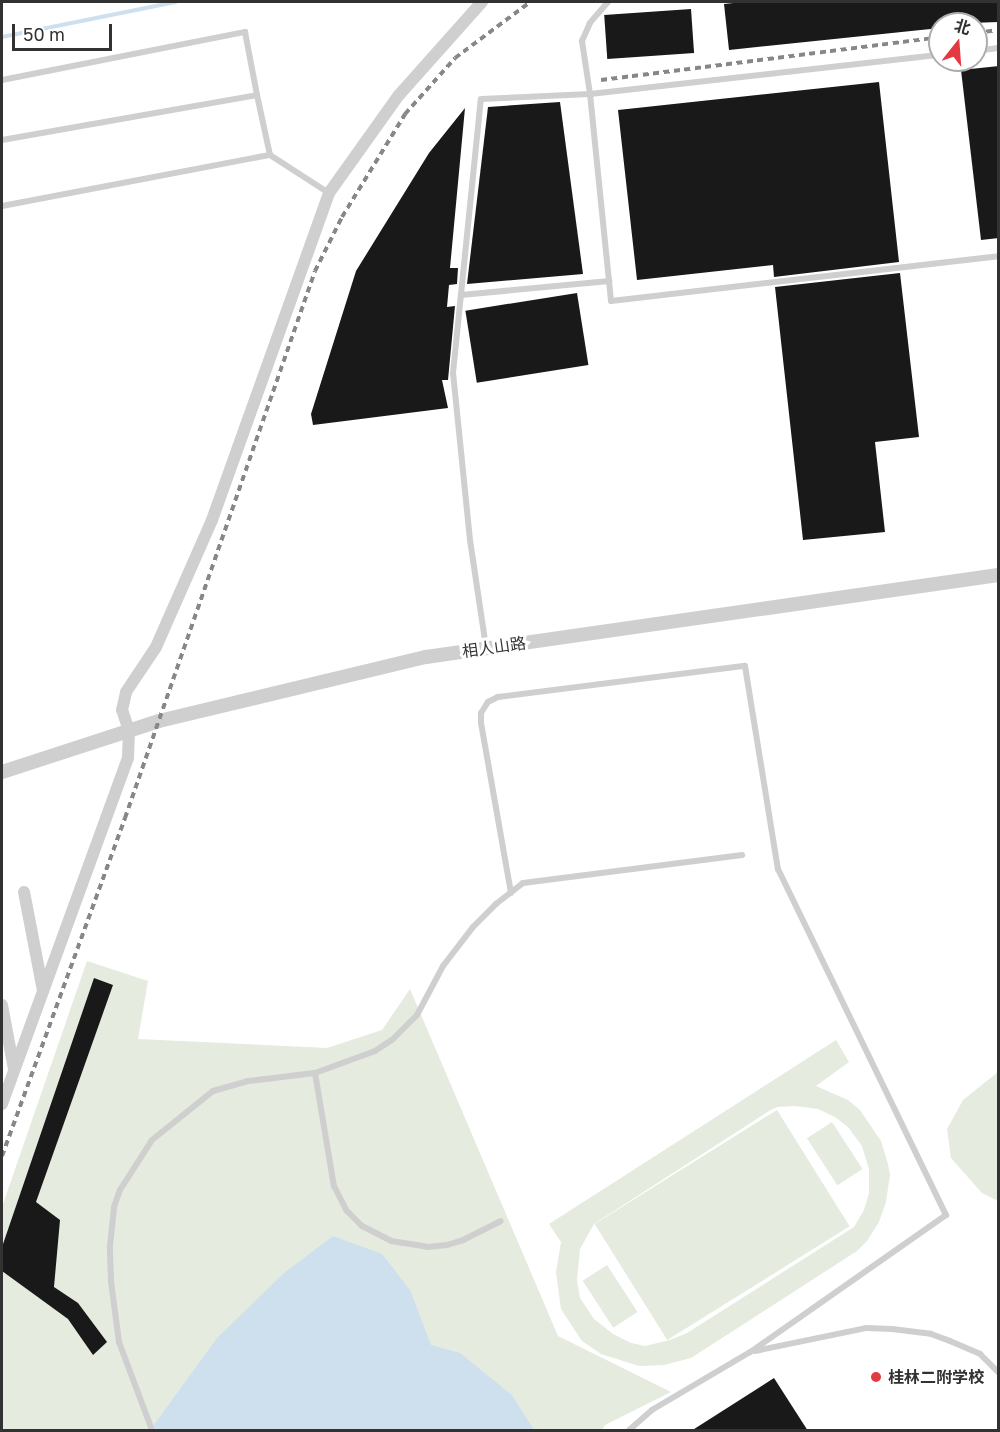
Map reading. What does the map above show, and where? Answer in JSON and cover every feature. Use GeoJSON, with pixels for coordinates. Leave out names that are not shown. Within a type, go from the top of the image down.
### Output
{"type":"FeatureCollection","features":[{"type":"Feature","properties":{"kind":"street"},"geometry":{"type":"LineString","coordinates":[[2,1104],[128,758],[129,731],[122,710],[126,692],[156,647],[212,520],[329,193],[399,95],[482,2]]}},
{"type":"Feature","properties":{"kind":"street","name":"相人山路"},"geometry":{"type":"LineString","coordinates":[[2,772],[129,731],[426,657],[999,575]]}},
{"type":"Feature","properties":{"kind":"street"},"geometry":{"type":"LineString","coordinates":[[24,892],[43,991]]}},
{"type":"Feature","properties":{"kind":"street"},"geometry":{"type":"LineString","coordinates":[[2,1005],[14,1069]]}},
{"type":"Feature","properties":{"kind":"lane"},"geometry":{"type":"LineString","coordinates":[[608,2],[590,23],[582,41],[590,94],[611,301],[999,256]]}},
{"type":"Feature","properties":{"kind":"lane"},"geometry":{"type":"LineString","coordinates":[[2,80],[245,32],[270,155]]}},
{"type":"Feature","properties":{"kind":"lane"},"geometry":{"type":"LineString","coordinates":[[486,648],[470,540],[453,373],[481,99],[590,94],[928,56]]}},
{"type":"Feature","properties":{"kind":"lane"},"geometry":{"type":"LineString","coordinates":[[2,140],[257,95]]}},
{"type":"Feature","properties":{"kind":"lane"},"geometry":{"type":"LineString","coordinates":[[2,206],[270,155],[329,193]]}},
{"type":"Feature","properties":{"kind":"lane"},"geometry":{"type":"LineString","coordinates":[[461,295],[609,281]]}},
{"type":"Feature","properties":{"kind":"lane"},"geometry":{"type":"LineString","coordinates":[[511,893],[481,723],[485,705],[498,697],[745,666],[778,869],[946,1215],[750,1352],[652,1410],[629,1431]]}},
{"type":"Feature","properties":{"kind":"lane"},"geometry":{"type":"LineString","coordinates":[[152,1431],[119,1342],[110,1245],[114,1207],[120,1190],[152,1140],[207,1094],[249,1081],[315,1074],[375,1051],[392,1040],[417,1015],[443,966],[473,927],[523,883],[742,855]]}},
{"type":"Feature","properties":{"kind":"lane"},"geometry":{"type":"LineString","coordinates":[[315,1074],[334,1186],[347,1211],[362,1226],[392,1241],[428,1248],[463,1240],[501,1221]]}},
{"type":"Feature","properties":{"kind":"lane"},"geometry":{"type":"LineString","coordinates":[[750,1352],[866,1328],[892,1329],[931,1334],[950,1341],[980,1354],[999,1372]]}},
{"type":"Feature","properties":{"kind":"shaded area"},"geometry":{"type":"Polygon","coordinates":[[[87,961],[148,981],[138,1039],[327,1048],[382,1030],[410,989],[558,1336],[671,1392],[605,1425],[602,1430],[2,1430],[2,1207],[87,961]]]}},
{"type":"Feature","properties":{"kind":"shaded area"},"geometry":{"type":"Polygon","coordinates":[[[836,1040],[849,1062],[816,1086],[848,1100],[860,1110],[881,1141],[890,1175],[886,1202],[879,1222],[867,1241],[857,1251],[691,1358],[664,1365],[639,1366],[601,1354],[582,1341],[561,1309],[556,1272],[561,1242],[549,1224],[836,1040]],[[795,1106],[777,1107],[769,1111],[594,1224],[580,1249],[577,1280],[580,1298],[594,1319],[613,1334],[631,1343],[645,1346],[670,1340],[687,1333],[854,1227],[864,1210],[869,1193],[869,1169],[862,1146],[848,1127],[835,1117],[818,1109],[795,1106]]]}},
{"type":"Feature","properties":{"kind":"shaded area"},"geometry":{"type":"Polygon","coordinates":[[[998,1072],[998,1201],[982,1193],[951,1158],[947,1129],[963,1100],[998,1072]]]}},
{"type":"Feature","properties":{"kind":"shaded area"},"geometry":{"type":"Polygon","coordinates":[[[777,1110],[850,1226],[667,1340],[595,1224],[777,1110]]]}},
{"type":"Feature","properties":{"kind":"shaded area"},"geometry":{"type":"Polygon","coordinates":[[[832,1122],[862,1169],[837,1185],[807,1138],[832,1122]]]}},
{"type":"Feature","properties":{"kind":"shaded area"},"geometry":{"type":"Polygon","coordinates":[[[607,1265],[637,1312],[613,1328],[583,1281],[607,1265]]]}},
{"type":"Feature","properties":{"kind":"water"},"geometry":{"type":"Polygon","coordinates":[[[333,1236],[382,1254],[410,1290],[431,1345],[460,1353],[512,1395],[534,1430],[158,1430],[153,1426],[217,1338],[284,1273],[333,1236]]]}},
{"type":"Feature","properties":{"kind":"building"},"geometry":{"type":"Polygon","coordinates":[[[743,2],[999,2],[999,22],[988,22],[988,12],[928,12],[928,29],[729,50],[724,4],[743,2]]]}},
{"type":"Feature","properties":{"kind":"building"},"geometry":{"type":"Polygon","coordinates":[[[691,9],[694,53],[607,59],[604,15],[691,9]]]}},
{"type":"Feature","properties":{"kind":"building"},"geometry":{"type":"Polygon","coordinates":[[[999,66],[999,238],[981,240],[961,72],[988,72],[988,67],[999,66]]]}},
{"type":"Feature","properties":{"kind":"building"},"geometry":{"type":"Polygon","coordinates":[[[879,82],[899,262],[774,277],[773,265],[637,280],[618,110],[879,82]]]}},
{"type":"Feature","properties":{"kind":"building"},"geometry":{"type":"Polygon","coordinates":[[[560,102],[583,274],[467,284],[488,107],[560,102]]]}},
{"type":"Feature","properties":{"kind":"building"},"geometry":{"type":"Polygon","coordinates":[[[465,108],[450,268],[458,268],[457,284],[449,285],[447,307],[455,306],[448,380],[442,380],[448,408],[313,425],[311,414],[356,271],[429,153],[465,108]]]}},
{"type":"Feature","properties":{"kind":"building"},"geometry":{"type":"Polygon","coordinates":[[[900,273],[919,437],[875,442],[885,532],[803,540],[775,287],[900,273]]]}},
{"type":"Feature","properties":{"kind":"building"},"geometry":{"type":"Polygon","coordinates":[[[577,293],[588,365],[477,383],[465,311],[577,293]]]}},
{"type":"Feature","properties":{"kind":"building"},"geometry":{"type":"Polygon","coordinates":[[[94,978],[113,985],[36,1202],[60,1220],[54,1287],[78,1303],[107,1342],[93,1355],[68,1319],[2,1271],[2,1247],[94,978]]]}},
{"type":"Feature","properties":{"kind":"building"},"geometry":{"type":"Polygon","coordinates":[[[774,1378],[808,1431],[691,1431],[774,1378]]]}},
{"type":"Feature","properties":{"kind":"waterway"},"geometry":{"type":"LineString","coordinates":[[2,37],[175,2]]}},
{"type":"Feature","properties":{"kind":"railway"},"geometry":{"type":"LineString","coordinates":[[2,1156],[125,818],[315,271],[342,217],[405,114],[455,58],[530,2]]}},
{"type":"Feature","properties":{"kind":"railway"},"geometry":{"type":"LineString","coordinates":[[988,31],[998,30]]}},
{"type":"Feature","properties":{"kind":"railway"},"geometry":{"type":"LineString","coordinates":[[601,80],[928,39]]}},
{"type":"Feature","properties":{"kind":"place","name":"桂林二附学校"},"geometry":{"type":"Point","coordinates":[876,1377]}}]}
